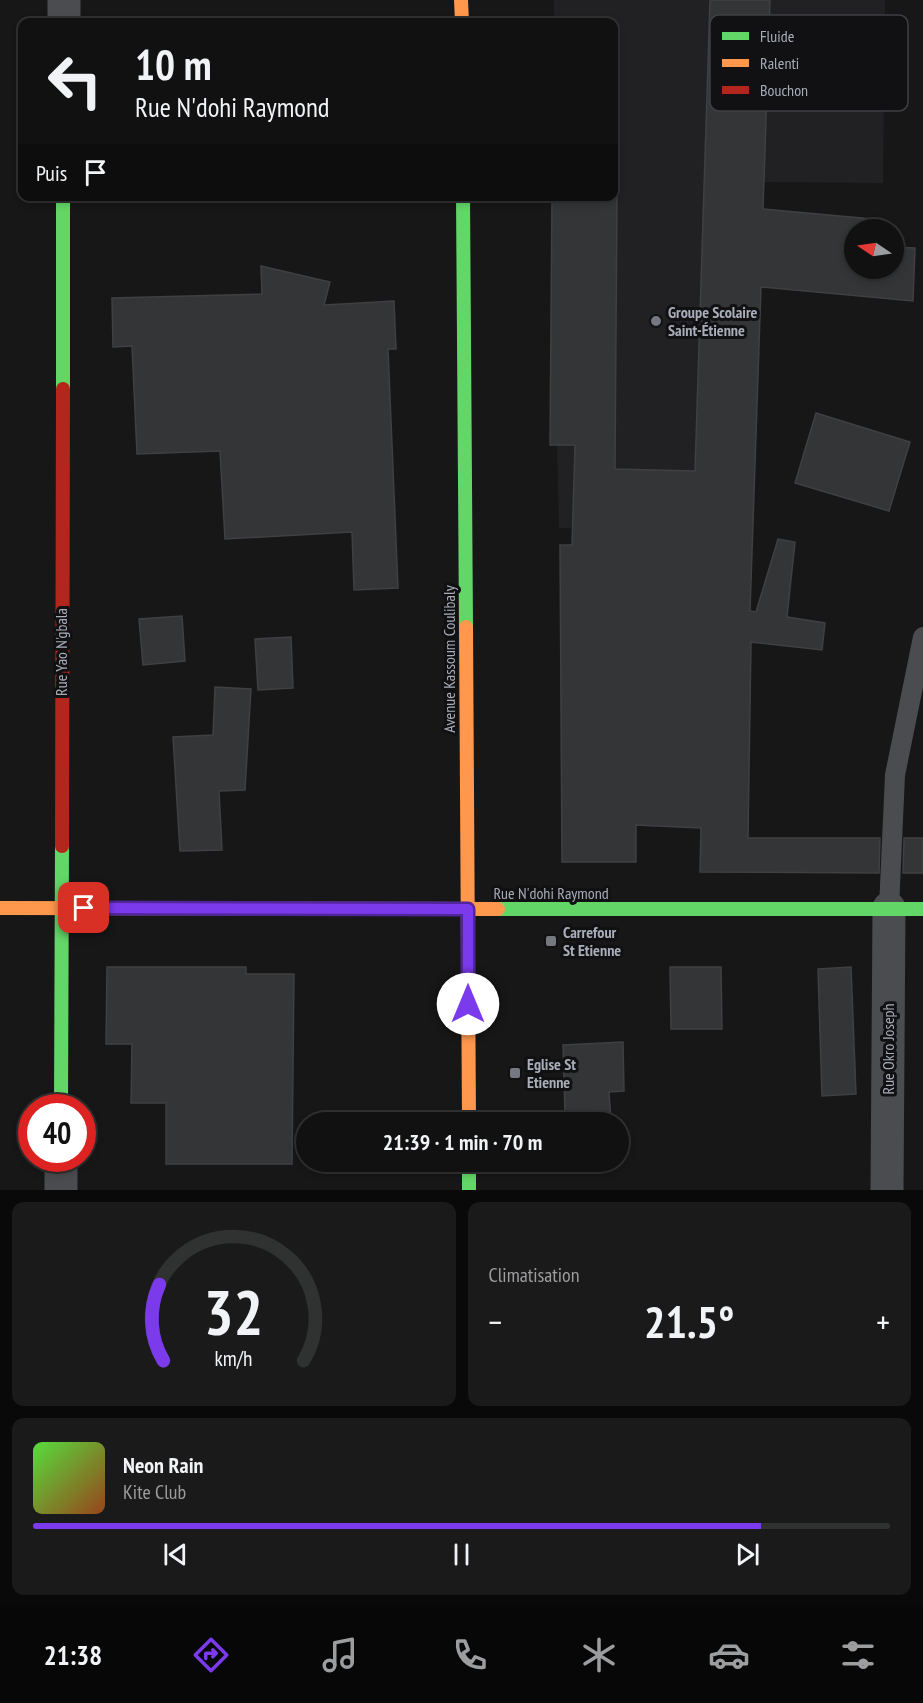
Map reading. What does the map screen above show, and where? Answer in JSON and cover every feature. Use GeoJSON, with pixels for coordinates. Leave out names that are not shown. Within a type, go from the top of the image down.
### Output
{"type":"FeatureCollection","features":[{"type":"Feature","properties":{"kind":"street"},"geometry":{"type":"LineString","coordinates":[[64,0],[64,18]]}},
{"type":"Feature","properties":{"kind":"street"},"geometry":{"type":"LineString","coordinates":[[461,0],[462,18]]}},
{"type":"Feature","properties":{"kind":"street","name":"Rue Yao N'gbala"},"geometry":{"type":"LineString","coordinates":[[61,1094],[63,201]]}},
{"type":"Feature","properties":{"kind":"street","name":"Avenue Kassoum Coulibaly"},"geometry":{"type":"LineString","coordinates":[[463,201],[469,1112]]}},
{"type":"Feature","properties":{"kind":"street","name":"Rue N'dohi Raymond"},"geometry":{"type":"LineString","coordinates":[[0,908],[923,909]]}},
{"type":"Feature","properties":{"kind":"street","name":"Rue Okro Joseph"},"geometry":{"type":"LineString","coordinates":[[887,1190],[890,909]]}},
{"type":"Feature","properties":{"kind":"street"},"geometry":{"type":"LineString","coordinates":[[61,1172],[61,1190]]}},
{"type":"Feature","properties":{"kind":"street"},"geometry":{"type":"LineString","coordinates":[[469,1172],[469,1190]]}},
{"type":"Feature","properties":{"kind":"lane"},"geometry":{"type":"LineString","coordinates":[[890,909],[895,775],[923,637]]}},
{"type":"Feature","properties":{"kind":"shaded area","name":"Groupe Scolaire Saint-Étienne"},"geometry":{"type":"Polygon","coordinates":[[[554,0],[885,0],[885,15],[710,15],[710,111],[884,111],[883,183],[764,182],[753,534],[559,528],[557,445],[550,445],[552,201],[618,201],[618,18],[554,18],[554,0]]]}},
{"type":"Feature","properties":{"kind":"building"},"geometry":{"type":"Polygon","coordinates":[[[710,0],[770,0],[769,15],[710,15],[710,111],[766,111],[763,209],[872,219],[844,219],[844,279],[904,279],[904,247],[915,248],[913,301],[761,287],[750,611],[756,612],[778,539],[795,542],[787,617],[825,623],[822,650],[751,642],[748,838],[880,838],[879,873],[700,872],[701,828],[636,825],[636,862],[562,862],[560,545],[572,545],[575,445],[550,445],[552,201],[617,201],[615,469],[695,471],[710,0]]]}},
{"type":"Feature","properties":{"kind":"building"},"geometry":{"type":"Polygon","coordinates":[[[261,266],[330,282],[324,305],[394,301],[396,349],[388,349],[398,588],[354,590],[352,532],[225,539],[220,451],[137,454],[132,346],[113,347],[112,298],[262,294],[261,266]]]}},
{"type":"Feature","properties":{"kind":"building"},"geometry":{"type":"Polygon","coordinates":[[[816,413],[910,442],[889,511],[795,483],[816,413]]]}},
{"type":"Feature","properties":{"kind":"building"},"geometry":{"type":"Polygon","coordinates":[[[182,616],[185,661],[143,665],[139,619],[182,616]]]}},
{"type":"Feature","properties":{"kind":"building"},"geometry":{"type":"Polygon","coordinates":[[[291,637],[293,688],[258,690],[255,639],[291,637]]]}},
{"type":"Feature","properties":{"kind":"building"},"geometry":{"type":"Polygon","coordinates":[[[215,687],[251,689],[245,790],[219,791],[222,850],[180,851],[173,737],[213,735],[215,687]]]}},
{"type":"Feature","properties":{"kind":"building"},"geometry":{"type":"Polygon","coordinates":[[[904,838],[923,838],[923,873],[903,873],[904,838]]]}},
{"type":"Feature","properties":{"kind":"building"},"geometry":{"type":"Polygon","coordinates":[[[107,967],[246,967],[246,974],[294,974],[292,1164],[166,1164],[166,1103],[131,1103],[132,1044],[106,1044],[107,967]]]}},
{"type":"Feature","properties":{"kind":"building"},"geometry":{"type":"Polygon","coordinates":[[[670,967],[721,967],[722,1029],[671,1029],[670,967]]]}},
{"type":"Feature","properties":{"kind":"building"},"geometry":{"type":"Polygon","coordinates":[[[851,967],[856,1094],[822,1096],[818,969],[851,967]]]}},
{"type":"Feature","properties":{"kind":"building"},"geometry":{"type":"Polygon","coordinates":[[[623,1042],[624,1091],[609,1092],[610,1112],[565,1112],[563,1045],[623,1042]]]}},
{"type":"Feature","properties":{"kind":"traffic: fast"},"geometry":{"type":"LineString","coordinates":[[63,201],[63,389]]}},
{"type":"Feature","properties":{"kind":"traffic: fast"},"geometry":{"type":"LineString","coordinates":[[463,201],[466,627]]}},
{"type":"Feature","properties":{"kind":"traffic: fast"},"geometry":{"type":"LineString","coordinates":[[61,1094],[62,846]]}},
{"type":"Feature","properties":{"kind":"traffic: fast"},"geometry":{"type":"LineString","coordinates":[[498,909],[923,909]]}},
{"type":"Feature","properties":{"kind":"traffic: fast"},"geometry":{"type":"LineString","coordinates":[[469,1172],[469,1190]]}},
{"type":"Feature","properties":{"kind":"traffic: slow"},"geometry":{"type":"LineString","coordinates":[[461,0],[462,18]]}},
{"type":"Feature","properties":{"kind":"traffic: slow"},"geometry":{"type":"LineString","coordinates":[[466,627],[469,1112]]}},
{"type":"Feature","properties":{"kind":"traffic: slow"},"geometry":{"type":"LineString","coordinates":[[0,908],[498,909]]}},
{"type":"Feature","properties":{"kind":"traffic: jam"},"geometry":{"type":"LineString","coordinates":[[62,846],[63,389]]}},
{"type":"Feature","properties":{"kind":"place","name":"Groupe Scolaire Saint-Étienne"},"geometry":{"type":"Point","coordinates":[656,321]}},
{"type":"Feature","properties":{"kind":"place","name":"Carrefour St Etienne"},"geometry":{"type":"Point","coordinates":[551,941]}},
{"type":"Feature","properties":{"kind":"place","name":"Eglise St Etienne"},"geometry":{"type":"Point","coordinates":[515,1073]}},
{"type":"Feature","properties":{"kind":"route"},"geometry":{"type":"LineString","coordinates":[[84,908],[468,909],[468,1004]]}}]}
